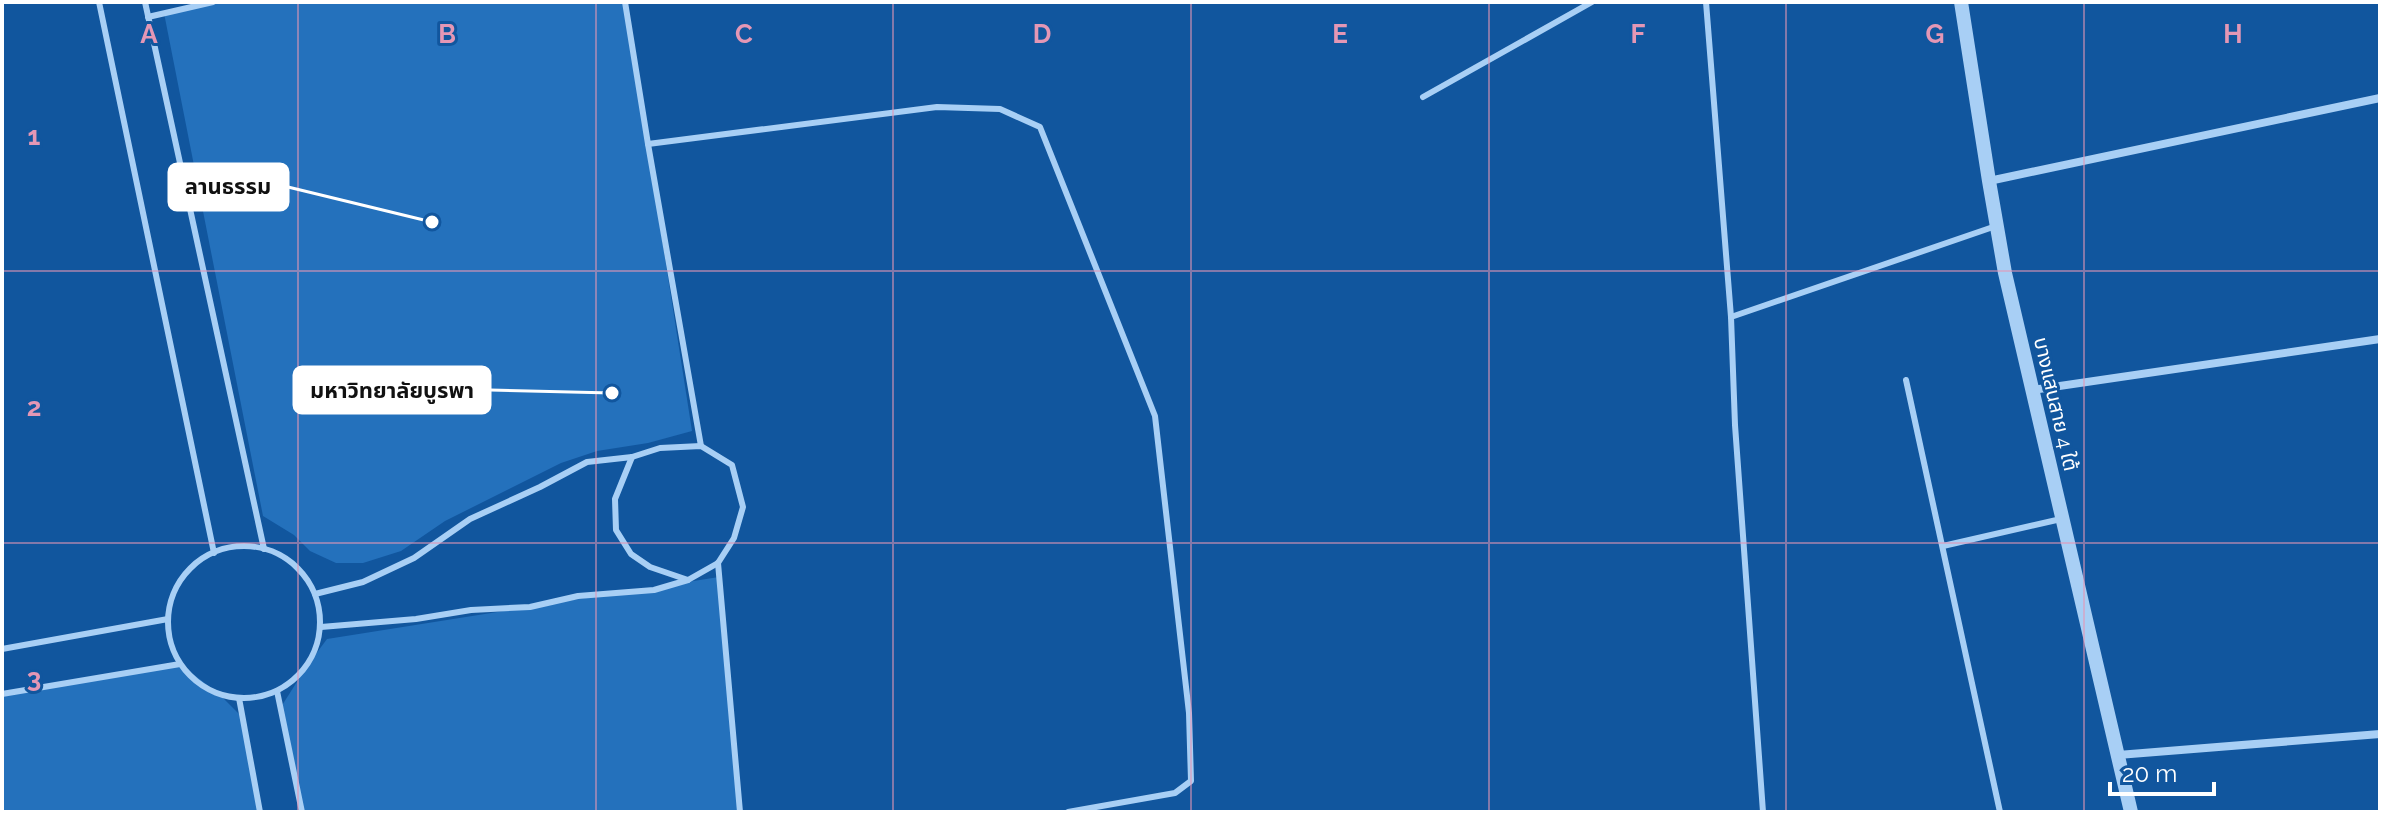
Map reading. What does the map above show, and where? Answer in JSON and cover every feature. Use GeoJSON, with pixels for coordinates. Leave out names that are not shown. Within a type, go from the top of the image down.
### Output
{"type":"FeatureCollection","features":[{"type":"Feature","properties":{"kind":"street","name":"บางแสนสาย 4 ใต้"},"geometry":{"type":"LineString","coordinates":[[1961,2],[1996,226],[2131,812]]}},
{"type":"Feature","properties":{"kind":"street"},"geometry":{"type":"LineString","coordinates":[[1989,181],[2380,98]]}},
{"type":"Feature","properties":{"kind":"street"},"geometry":{"type":"LineString","coordinates":[[2032,390],[2380,339]]}},
{"type":"Feature","properties":{"kind":"street"},"geometry":{"type":"LineString","coordinates":[[2118,755],[2380,734]]}},
{"type":"Feature","properties":{"kind":"lane"},"geometry":{"type":"LineString","coordinates":[[99,2],[214,553]]}},
{"type":"Feature","properties":{"kind":"lane"},"geometry":{"type":"LineString","coordinates":[[145,2],[264,549]]}},
{"type":"Feature","properties":{"kind":"lane"},"geometry":{"type":"LineString","coordinates":[[148,17],[213,2]]}},
{"type":"Feature","properties":{"kind":"lane"},"geometry":{"type":"LineString","coordinates":[[625,2],[701,446]]}},
{"type":"Feature","properties":{"kind":"lane"},"geometry":{"type":"LineString","coordinates":[[1423,97],[1592,2]]}},
{"type":"Feature","properties":{"kind":"lane"},"geometry":{"type":"LineString","coordinates":[[1706,2],[1731,317],[1735,425],[1763,812]]}},
{"type":"Feature","properties":{"kind":"lane"},"geometry":{"type":"LineString","coordinates":[[648,144],[937,107],[1000,109],[1040,127],[1155,416],[1189,713],[1191,781],[1175,793],[1068,812]]}},
{"type":"Feature","properties":{"kind":"lane"},"geometry":{"type":"LineString","coordinates":[[1731,317],[1996,226]]}},
{"type":"Feature","properties":{"kind":"lane"},"geometry":{"type":"LineString","coordinates":[[1906,380],[2000,812]]}},
{"type":"Feature","properties":{"kind":"lane"},"geometry":{"type":"LineString","coordinates":[[315,594],[363,582],[414,558],[470,519],[587,462],[632,457],[660,448],[701,446],[732,465],[743,507],[734,538],[718,563],[688,580],[654,590],[578,596],[530,607],[471,610],[416,619],[321,627]]}},
{"type":"Feature","properties":{"kind":"lane"},"geometry":{"type":"LineString","coordinates":[[632,457],[615,499],[616,530],[631,554],[650,567],[688,580]]}},
{"type":"Feature","properties":{"kind":"lane"},"geometry":{"type":"LineString","coordinates":[[1943,546],[2062,519]]}},
{"type":"Feature","properties":{"kind":"lane"},"geometry":{"type":"LineString","coordinates":[[239,547],[264,549],[286,558],[303,574],[315,594],[321,627],[316,648],[307,666],[294,680],[277,691],[259,697],[239,698],[219,694],[197,682],[180,664],[171,642],[168,619],[172,599],[181,580],[196,564],[214,553],[239,547]]}},
{"type":"Feature","properties":{"kind":"lane"},"geometry":{"type":"LineString","coordinates":[[718,563],[740,812]]}},
{"type":"Feature","properties":{"kind":"lane"},"geometry":{"type":"LineString","coordinates":[[2,649],[168,619]]}},
{"type":"Feature","properties":{"kind":"lane"},"geometry":{"type":"LineString","coordinates":[[2,694],[180,664]]}},
{"type":"Feature","properties":{"kind":"lane"},"geometry":{"type":"LineString","coordinates":[[277,691],[302,812]]}},
{"type":"Feature","properties":{"kind":"lane"},"geometry":{"type":"LineString","coordinates":[[239,698],[260,812]]}},
{"type":"Feature","properties":{"kind":"shaded area"},"geometry":{"type":"Polygon","coordinates":[[[213,2],[625,2],[692,431],[648,443],[597,451],[561,463],[445,521],[401,551],[363,563],[336,563],[310,551],[294,535],[263,516],[164,13],[213,2]]]}},
{"type":"Feature","properties":{"kind":"shaded area"},"geometry":{"type":"Polygon","coordinates":[[[719,577],[739,812],[302,812],[281,707],[327,639],[719,577]]]}},
{"type":"Feature","properties":{"kind":"shaded area"},"geometry":{"type":"Polygon","coordinates":[[[180,664],[219,694],[242,717],[260,812],[2,812],[2,695],[180,664]]]}},
{"type":"Feature","properties":{"kind":"place","name":"ลานธรรม"},"geometry":{"type":"Point","coordinates":[432,222]}},
{"type":"Feature","properties":{"kind":"place","name":"มหาวิทยาลัยบูรพา"},"geometry":{"type":"Point","coordinates":[612,393]}}]}
